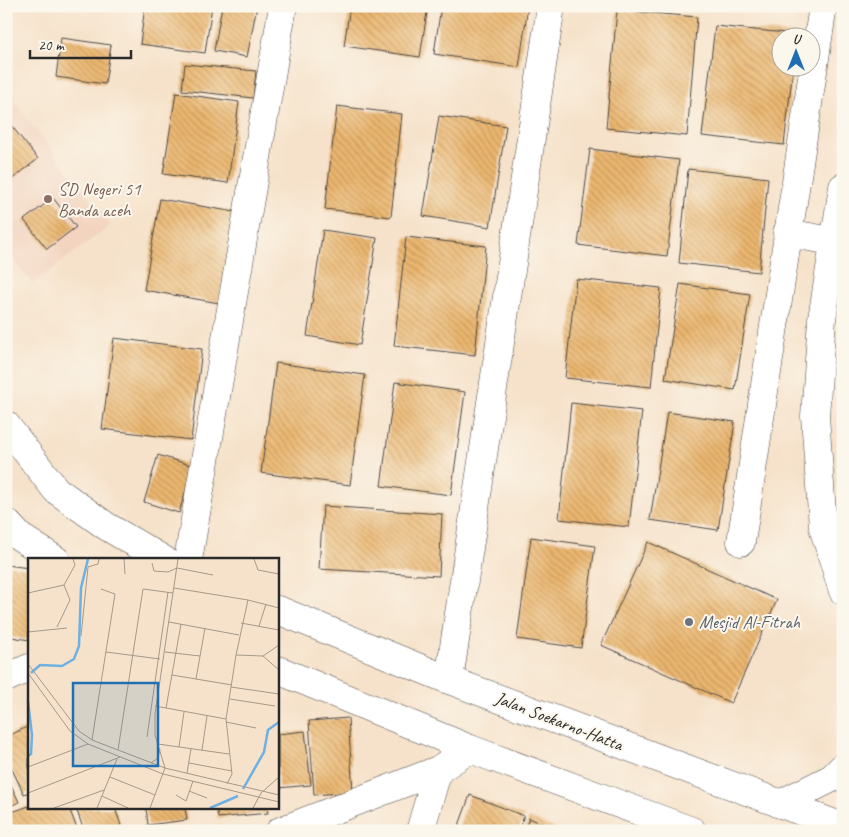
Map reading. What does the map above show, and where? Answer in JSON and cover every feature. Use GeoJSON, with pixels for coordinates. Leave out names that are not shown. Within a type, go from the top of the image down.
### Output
{"type":"FeatureCollection","features":[{"type":"Feature","properties":{"kind":"main road"},"geometry":{"type":"LineString","coordinates":[[188,558],[283,6]]}},
{"type":"Feature","properties":{"kind":"main road"},"geometry":{"type":"LineString","coordinates":[[449,680],[551,6]]}},
{"type":"Feature","properties":{"kind":"main road"},"geometry":{"type":"LineString","coordinates":[[741,542],[823,6]]}},
{"type":"Feature","properties":{"kind":"main road"},"geometry":{"type":"LineString","coordinates":[[843,188],[839,242],[822,318],[815,416],[823,527],[843,591]]}},
{"type":"Feature","properties":{"kind":"main road"},"geometry":{"type":"LineString","coordinates":[[787,233],[839,242]]}},
{"type":"Feature","properties":{"kind":"main road"},"geometry":{"type":"LineString","coordinates":[[6,425],[56,490],[106,526],[161,558]]}},
{"type":"Feature","properties":{"kind":"main road"},"geometry":{"type":"LineString","coordinates":[[6,522],[20,537],[53,558]]}},
{"type":"Feature","properties":{"kind":"main road","name":"Jalan Soekarno-Hatta"},"geometry":{"type":"LineString","coordinates":[[279,610],[449,680],[843,827]]}},
{"type":"Feature","properties":{"kind":"main road"},"geometry":{"type":"LineString","coordinates":[[6,678],[28,668]]}},
{"type":"Feature","properties":{"kind":"main road"},"geometry":{"type":"LineString","coordinates":[[279,670],[470,749],[692,831]]}},
{"type":"Feature","properties":{"kind":"main road"},"geometry":{"type":"LineString","coordinates":[[280,831],[438,770],[470,749]]}},
{"type":"Feature","properties":{"kind":"main road"},"geometry":{"type":"LineString","coordinates":[[780,804],[832,778],[843,767]]}},
{"type":"Feature","properties":{"kind":"main road"},"geometry":{"type":"LineString","coordinates":[[420,831],[438,770]]}},
{"type":"Feature","properties":{"kind":"shaded area","name":"SD Negeri 51 Banda aceh"},"geometry":{"type":"Polygon","coordinates":[[[6,92],[111,225],[32,284],[6,249],[6,92]]]}},
{"type":"Feature","properties":{"kind":"building"},"geometry":{"type":"Polygon","coordinates":[[[145,6],[212,6],[205,53],[140,44],[145,6]]]}},
{"type":"Feature","properties":{"kind":"building"},"geometry":{"type":"Polygon","coordinates":[[[222,6],[257,6],[247,57],[214,51],[222,6]]]}},
{"type":"Feature","properties":{"kind":"building"},"geometry":{"type":"Polygon","coordinates":[[[350,6],[428,6],[420,57],[344,46],[350,6]]]}},
{"type":"Feature","properties":{"kind":"building"},"geometry":{"type":"Polygon","coordinates":[[[441,6],[528,6],[519,67],[434,54],[441,6]]]}},
{"type":"Feature","properties":{"kind":"building"},"geometry":{"type":"Polygon","coordinates":[[[617,10],[697,17],[687,136],[606,128],[617,10]]]}},
{"type":"Feature","properties":{"kind":"building"},"geometry":{"type":"Polygon","coordinates":[[[715,26],[772,32],[772,78],[792,78],[784,145],[702,136],[715,26]]]}},
{"type":"Feature","properties":{"kind":"building"},"geometry":{"type":"Polygon","coordinates":[[[61,38],[111,45],[105,84],[56,77],[61,38]]]}},
{"type":"Feature","properties":{"kind":"building"},"geometry":{"type":"Polygon","coordinates":[[[185,64],[256,71],[253,98],[182,90],[185,64]]]}},
{"type":"Feature","properties":{"kind":"building"},"geometry":{"type":"Polygon","coordinates":[[[176,93],[239,102],[228,183],[163,174],[176,93]]]}},
{"type":"Feature","properties":{"kind":"building"},"geometry":{"type":"Polygon","coordinates":[[[337,106],[402,114],[391,217],[325,209],[337,106]]]}},
{"type":"Feature","properties":{"kind":"building"},"geometry":{"type":"Polygon","coordinates":[[[439,116],[506,126],[490,227],[423,216],[439,116]]]}},
{"type":"Feature","properties":{"kind":"building"},"geometry":{"type":"Polygon","coordinates":[[[6,119],[38,159],[6,184],[6,119]]]}},
{"type":"Feature","properties":{"kind":"building"},"geometry":{"type":"Polygon","coordinates":[[[590,149],[679,160],[667,256],[578,245],[590,149]]]}},
{"type":"Feature","properties":{"kind":"building"},"geometry":{"type":"Polygon","coordinates":[[[688,169],[768,178],[759,272],[679,263],[688,169]]]}},
{"type":"Feature","properties":{"kind":"building"},"geometry":{"type":"Polygon","coordinates":[[[53,198],[76,227],[47,249],[24,220],[53,198]]]}},
{"type":"Feature","properties":{"kind":"building"},"geometry":{"type":"Polygon","coordinates":[[[160,199],[235,212],[219,303],[144,290],[160,199]]]}},
{"type":"Feature","properties":{"kind":"building"},"geometry":{"type":"Polygon","coordinates":[[[323,230],[377,238],[360,345],[307,336],[323,230]]]}},
{"type":"Feature","properties":{"kind":"building"},"geometry":{"type":"Polygon","coordinates":[[[406,237],[486,246],[475,355],[394,346],[406,237]]]}},
{"type":"Feature","properties":{"kind":"building"},"geometry":{"type":"Polygon","coordinates":[[[576,279],[661,288],[651,387],[565,378],[576,279]]]}},
{"type":"Feature","properties":{"kind":"building"},"geometry":{"type":"Polygon","coordinates":[[[680,284],[750,294],[735,390],[665,379],[680,284]]]}},
{"type":"Feature","properties":{"kind":"building"},"geometry":{"type":"Polygon","coordinates":[[[114,338],[202,349],[191,440],[102,429],[114,338]]]}},
{"type":"Feature","properties":{"kind":"building"},"geometry":{"type":"Polygon","coordinates":[[[276,363],[365,375],[350,485],[261,473],[276,363]]]}},
{"type":"Feature","properties":{"kind":"building"},"geometry":{"type":"Polygon","coordinates":[[[395,382],[465,392],[451,495],[381,486],[395,382]]]}},
{"type":"Feature","properties":{"kind":"building"},"geometry":{"type":"Polygon","coordinates":[[[571,403],[642,411],[629,527],[559,519],[571,403]]]}},
{"type":"Feature","properties":{"kind":"building"},"geometry":{"type":"Polygon","coordinates":[[[667,412],[735,422],[718,530],[650,520],[667,412]]]}},
{"type":"Feature","properties":{"kind":"building"},"geometry":{"type":"Polygon","coordinates":[[[158,455],[193,466],[179,513],[144,502],[158,455]]]}},
{"type":"Feature","properties":{"kind":"building"},"geometry":{"type":"Polygon","coordinates":[[[323,506],[442,514],[439,576],[319,569],[323,506]]]}},
{"type":"Feature","properties":{"kind":"building"},"geometry":{"type":"Polygon","coordinates":[[[531,537],[595,546],[581,648],[517,639],[531,537]]]}},
{"type":"Feature","properties":{"kind":"building","name":"Mesjid Al-Fitrah"},"geometry":{"type":"Polygon","coordinates":[[[648,542],[777,600],[731,703],[601,645],[648,542]]]}},
{"type":"Feature","properties":{"kind":"building"},"geometry":{"type":"Polygon","coordinates":[[[6,565],[28,568],[28,640],[6,636],[6,565]]]}},
{"type":"Feature","properties":{"kind":"building"},"geometry":{"type":"Polygon","coordinates":[[[348,718],[353,792],[314,795],[309,721],[348,718]]]}},
{"type":"Feature","properties":{"kind":"building"},"geometry":{"type":"Polygon","coordinates":[[[28,726],[28,792],[24,794],[6,757],[6,737],[28,726]]]}},
{"type":"Feature","properties":{"kind":"building"},"geometry":{"type":"Polygon","coordinates":[[[305,731],[311,785],[279,788],[279,734],[305,731]]]}},
{"type":"Feature","properties":{"kind":"building"},"geometry":{"type":"Polygon","coordinates":[[[6,774],[19,802],[6,808],[6,774]]]}},
{"type":"Feature","properties":{"kind":"building"},"geometry":{"type":"Polygon","coordinates":[[[470,795],[524,816],[518,831],[457,831],[470,795]]]}},
{"type":"Feature","properties":{"kind":"building"},"geometry":{"type":"Polygon","coordinates":[[[28,806],[28,810],[70,810],[78,831],[15,831],[9,813],[28,806]]]}},
{"type":"Feature","properties":{"kind":"building"},"geometry":{"type":"Polygon","coordinates":[[[77,810],[116,810],[123,831],[84,831],[77,810]]]}},
{"type":"Feature","properties":{"kind":"building"},"geometry":{"type":"Polygon","coordinates":[[[146,810],[185,810],[187,820],[148,825],[146,810]]]}},
{"type":"Feature","properties":{"kind":"building"},"geometry":{"type":"Polygon","coordinates":[[[216,810],[267,810],[268,813],[218,818],[216,810]]]}},
{"type":"Feature","properties":{"kind":"building"},"geometry":{"type":"Polygon","coordinates":[[[529,818],[560,831],[524,831],[529,818]]]}},
{"type":"Feature","properties":{"kind":"place","name":"SD Negeri 51 Banda aceh"},"geometry":{"type":"Point","coordinates":[48,199]}},
{"type":"Feature","properties":{"kind":"place","name":"Mesjid Al-Fitrah"},"geometry":{"type":"Point","coordinates":[689,622]}}]}
